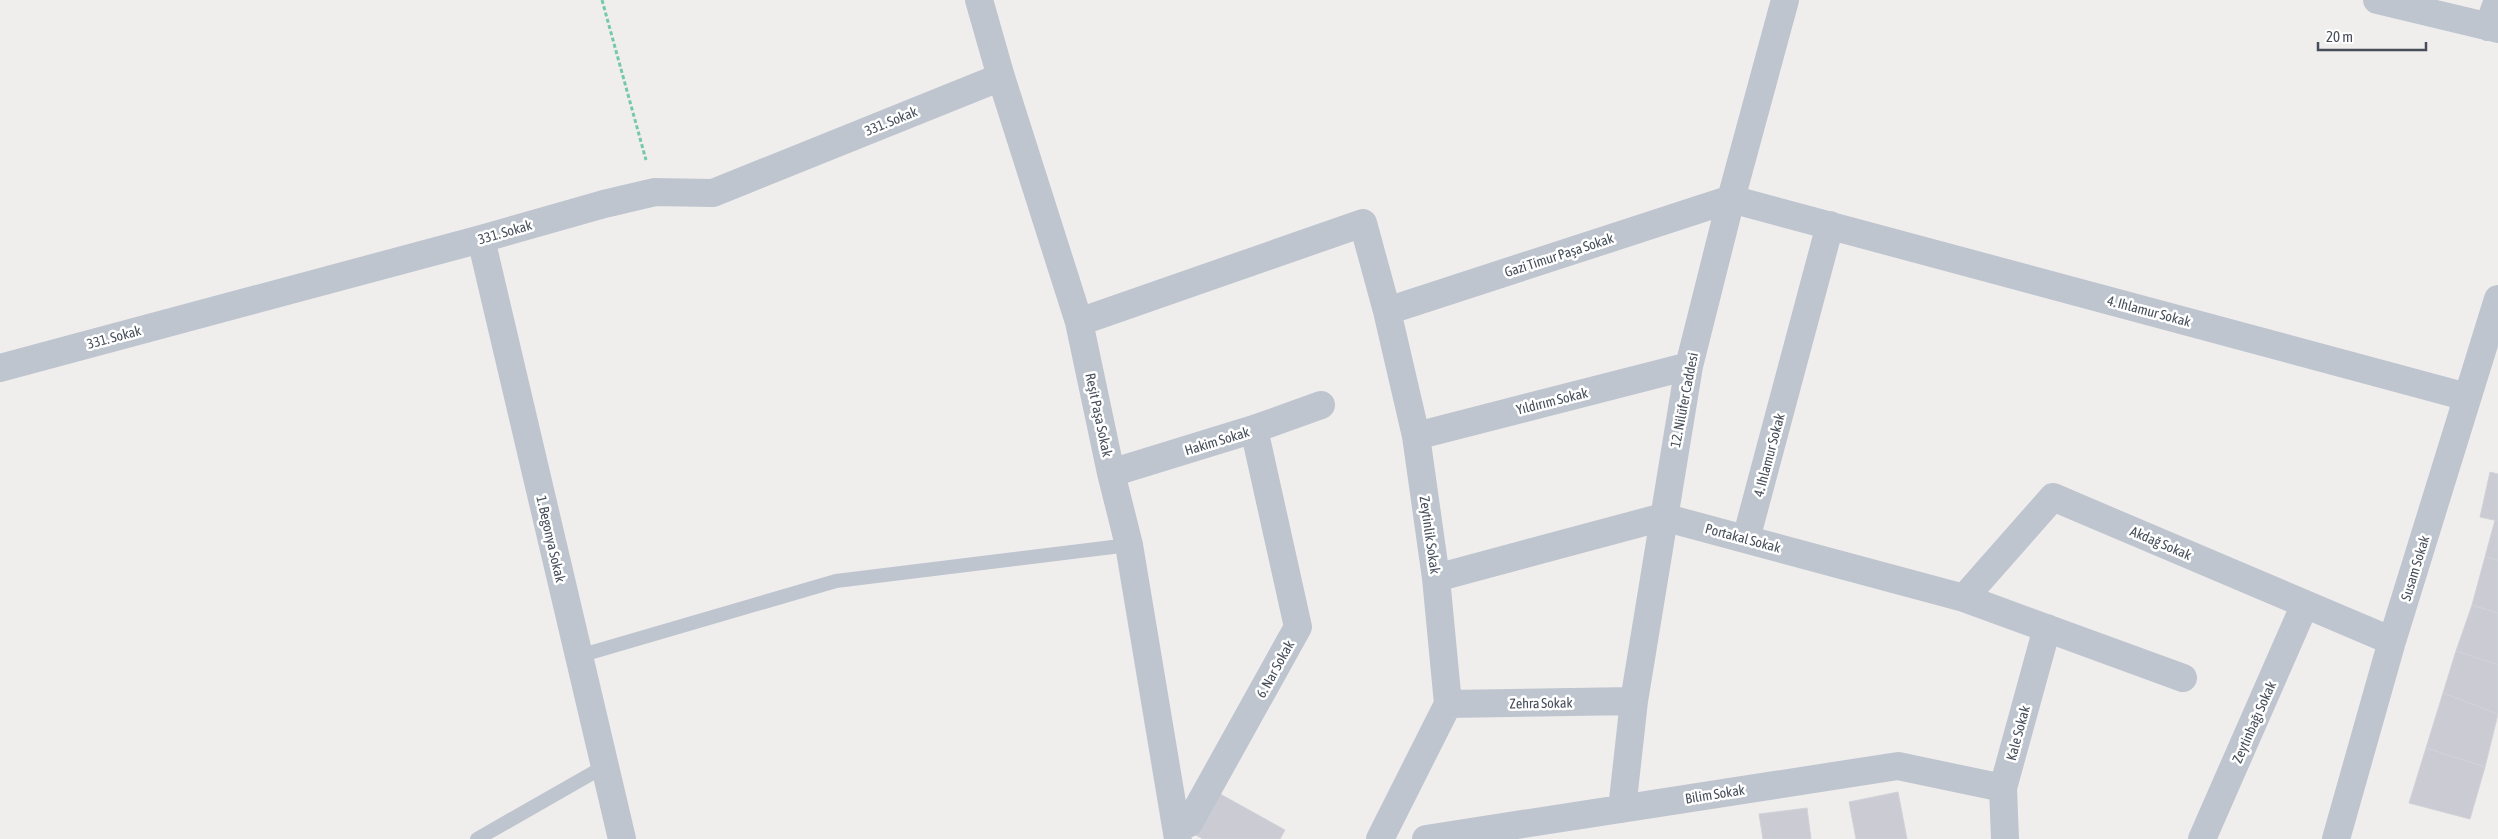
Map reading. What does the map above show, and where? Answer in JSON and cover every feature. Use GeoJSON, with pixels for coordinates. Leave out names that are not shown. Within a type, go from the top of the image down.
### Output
{"type":"FeatureCollection","features":[{"type":"Feature","properties":{"kind":"street","name":"Reşit Paşa Sokak"},"geometry":{"type":"LineString","coordinates":[[979,0],[1001,77],[1079,322],[1111,473],[1129,544],[1177,834]]}},
{"type":"Feature","properties":{"kind":"street","name":"12. Nilüfer Caddesi"},"geometry":{"type":"LineString","coordinates":[[1622,809],[1634,702],[1688,366],[1785,0]]}},
{"type":"Feature","properties":{"kind":"street"},"geometry":{"type":"LineString","coordinates":[[2377,0],[2493,28],[2498,0]]}},
{"type":"Feature","properties":{"kind":"street","name":"331. Sokak"},"geometry":{"type":"LineString","coordinates":[[0,368],[481,239],[604,204],[655,192],[713,193],[1001,77]]}},
{"type":"Feature","properties":{"kind":"street","name":"4. Ihlamur Sokak"},"geometry":{"type":"LineString","coordinates":[[1731,199],[2467,397]]}},
{"type":"Feature","properties":{"kind":"street","name":"Gazi Timur Paşa Sokak"},"geometry":{"type":"LineString","coordinates":[[1387,310],[1731,199]]}},
{"type":"Feature","properties":{"kind":"street","name":"Zeytinlik Sokak"},"geometry":{"type":"LineString","coordinates":[[1079,322],[1363,223],[1387,310],[1416,436],[1436,578],[1448,704]]}},
{"type":"Feature","properties":{"kind":"street","name":"4. Ihlamur Sokak"},"geometry":{"type":"LineString","coordinates":[[1746,539],[1830,226]]}},
{"type":"Feature","properties":{"kind":"street","name":"1. Begonya Sokak"},"geometry":{"type":"LineString","coordinates":[[481,239],[622,839]]}},
{"type":"Feature","properties":{"kind":"street","name":"Susam Sokak"},"geometry":{"type":"LineString","coordinates":[[2336,839],[2392,641],[2497,306]]}},
{"type":"Feature","properties":{"kind":"street","name":"Yıldırım Sokak"},"geometry":{"type":"LineString","coordinates":[[1416,436],[1688,366]]}},
{"type":"Feature","properties":{"kind":"street","name":"Hakim Sokak"},"geometry":{"type":"LineString","coordinates":[[1111,473],[1254,429],[1321,405]]}},
{"type":"Feature","properties":{"kind":"street","name":"6. Nar Sokak"},"geometry":{"type":"LineString","coordinates":[[1177,834],[1190,823],[1298,628],[1254,429]]}},
{"type":"Feature","properties":{"kind":"street","name":"Akdağ Sokak"},"geometry":{"type":"LineString","coordinates":[[1964,598],[2053,497],[2392,641]]}},
{"type":"Feature","properties":{"kind":"street","name":"Portakal Sokak"},"geometry":{"type":"LineString","coordinates":[[1436,578],[1663,517],[1964,598],[2183,678]]}},
{"type":"Feature","properties":{"kind":"street","name":"Zeytinbağı Sokak"},"geometry":{"type":"LineString","coordinates":[[2202,839],[2305,604]]}},
{"type":"Feature","properties":{"kind":"street","name":"Kale Sokak"},"geometry":{"type":"LineString","coordinates":[[2005,839],[2003,788],[2047,628]]}},
{"type":"Feature","properties":{"kind":"street","name":"Zehra Sokak"},"geometry":{"type":"LineString","coordinates":[[1448,704],[1634,702]]}},
{"type":"Feature","properties":{"kind":"street"},"geometry":{"type":"LineString","coordinates":[[1380,839],[1448,704]]}},
{"type":"Feature","properties":{"kind":"street","name":"Bilim Sokak"},"geometry":{"type":"LineString","coordinates":[[1426,839],[1513,832],[1622,809],[1898,766],[2003,788]]}},
{"type":"Feature","properties":{"kind":"lane"},"geometry":{"type":"LineString","coordinates":[[579,656],[836,581],[1129,544]]}},
{"type":"Feature","properties":{"kind":"lane"},"geometry":{"type":"LineString","coordinates":[[477,839],[605,766]]}},
{"type":"Feature","properties":{"kind":"path"},"geometry":{"type":"LineString","coordinates":[[602,0],[655,192]]}},
{"type":"Feature","properties":{"kind":"building"},"geometry":{"type":"Polygon","coordinates":[[[2490,472],[2498,474],[2498,521],[2480,517],[2490,472]]]}},
{"type":"Feature","properties":{"kind":"building"},"geometry":{"type":"Polygon","coordinates":[[[2495,520],[2498,521],[2498,560],[2485,557],[2495,520]]]}},
{"type":"Feature","properties":{"kind":"building"},"geometry":{"type":"Polygon","coordinates":[[[2485,557],[2498,560],[2498,613],[2472,605],[2485,557]]]}},
{"type":"Feature","properties":{"kind":"building"},"geometry":{"type":"Polygon","coordinates":[[[2472,605],[2498,613],[2498,665],[2456,651],[2472,605]]]}},
{"type":"Feature","properties":{"kind":"building"},"geometry":{"type":"Polygon","coordinates":[[[2456,651],[2498,665],[2498,714],[2443,693],[2456,651]]]}},
{"type":"Feature","properties":{"kind":"building"},"geometry":{"type":"Polygon","coordinates":[[[2443,693],[2498,714],[2485,767],[2426,748],[2443,693]]]}},
{"type":"Feature","properties":{"kind":"building"},"geometry":{"type":"Polygon","coordinates":[[[2426,748],[2485,767],[2470,819],[2409,803],[2426,748]]]}},
{"type":"Feature","properties":{"kind":"building"},"geometry":{"type":"Polygon","coordinates":[[[1213,790],[1285,830],[1280,839],[1203,839],[1190,832],[1213,790]]]}},
{"type":"Feature","properties":{"kind":"building"},"geometry":{"type":"Polygon","coordinates":[[[1898,792],[1907,839],[1856,839],[1849,802],[1898,792]]]}},
{"type":"Feature","properties":{"kind":"building"},"geometry":{"type":"Polygon","coordinates":[[[1807,808],[1811,839],[1763,839],[1759,814],[1807,808]]]}}]}
